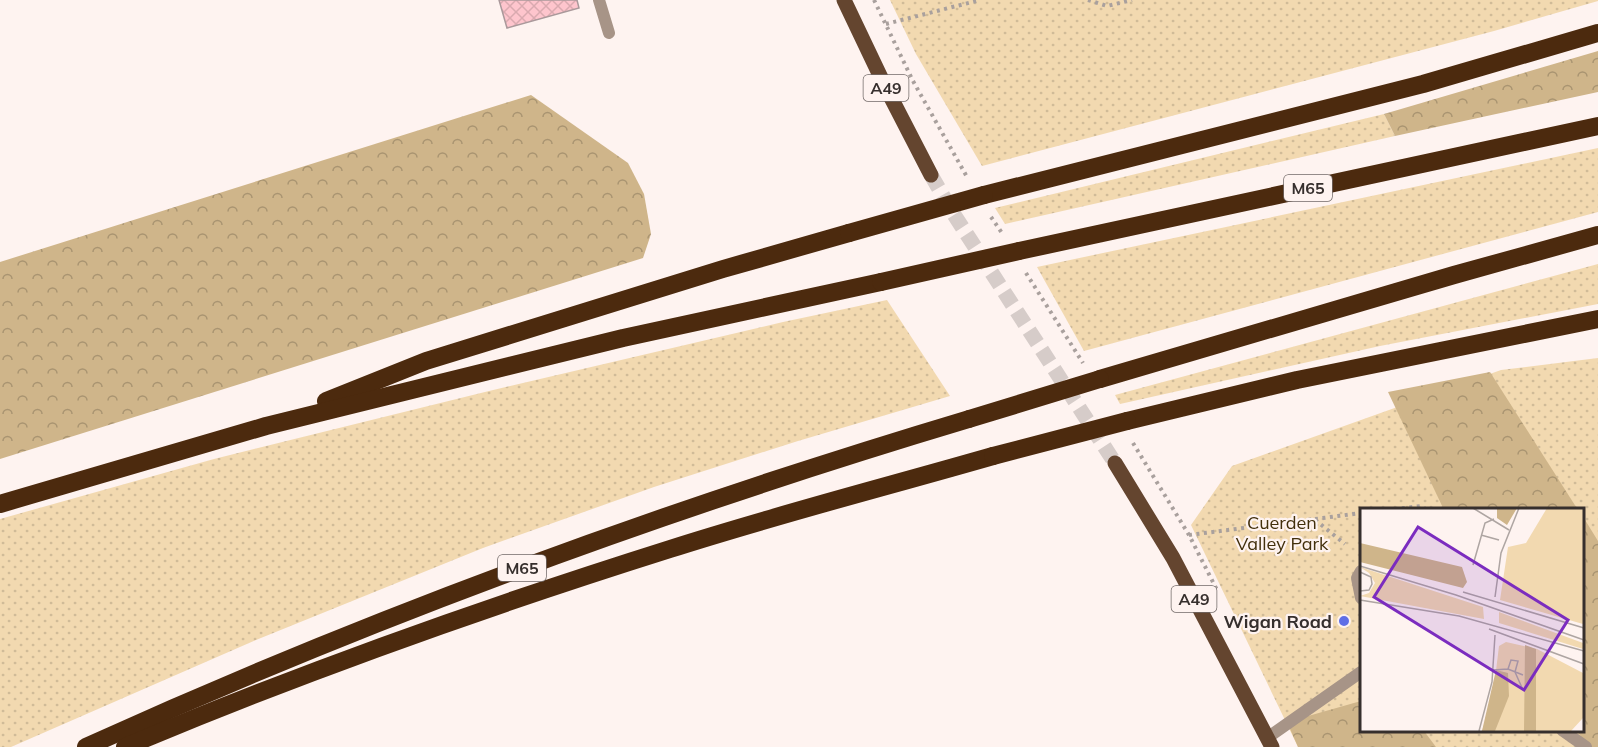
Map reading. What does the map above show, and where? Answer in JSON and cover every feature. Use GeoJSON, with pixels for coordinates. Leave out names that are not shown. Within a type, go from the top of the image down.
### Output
{"type":"FeatureCollection","features":[{"type":"Feature","properties":{"kind":"highway"},"geometry":{"type":"LineString","coordinates":[[266,426],[426,361],[723,269],[984,195],[1423,84],[1598,33]]}},
{"type":"Feature","properties":{"kind":"highway","name":"M65"},"geometry":{"type":"LineString","coordinates":[[0,504],[266,426],[623,338],[1598,126]]}},
{"type":"Feature","properties":{"kind":"highway","name":"M65"},"geometry":{"type":"LineString","coordinates":[[86,747],[248,675],[558,554],[753,486],[1100,379],[1598,235]]}},
{"type":"Feature","properties":{"kind":"highway","name":"M65"},"geometry":{"type":"LineString","coordinates":[[125,747],[330,666],[671,548],[993,456],[1127,421],[1297,380],[1598,319]]}},
{"type":"Feature","properties":{"kind":"main road","name":"A49"},"geometry":{"type":"LineString","coordinates":[[844,0],[931,175]]}},
{"type":"Feature","properties":{"kind":"main road","name":"A49"},"geometry":{"type":"LineString","coordinates":[[1115,463],[1173,558],[1270,743]]}},
{"type":"Feature","properties":{"kind":"lane"},"geometry":{"type":"LineString","coordinates":[[599,0],[609,33]]}},
{"type":"Feature","properties":{"kind":"lane"},"geometry":{"type":"LineString","coordinates":[[1360,572],[1356,578],[1360,594]]}},
{"type":"Feature","properties":{"kind":"lane"},"geometry":{"type":"LineString","coordinates":[[1270,743],[1283,725],[1360,673]]}},
{"type":"Feature","properties":{"kind":"lane"},"geometry":{"type":"LineString","coordinates":[[1565,732],[1586,747]]}},
{"type":"Feature","properties":{"kind":"path"},"geometry":{"type":"LineString","coordinates":[[886,24],[980,0]]}},
{"type":"Feature","properties":{"kind":"path"},"geometry":{"type":"LineString","coordinates":[[1088,0],[1107,6],[1132,0]]}},
{"type":"Feature","properties":{"kind":"path"},"geometry":{"type":"LineString","coordinates":[[1404,508],[1421,506],[1424,508]]}},
{"type":"Feature","properties":{"kind":"path"},"geometry":{"type":"LineString","coordinates":[[1189,535],[1360,513]]}},
{"type":"Feature","properties":{"kind":"path"},"geometry":{"type":"LineString","coordinates":[[1314,519],[1345,544]]}},
{"type":"Feature","properties":{"kind":"green space"},"geometry":{"type":"Polygon","coordinates":[[[890,0],[1598,1],[1494,31],[982,166],[916,54],[890,0]]]}},
{"type":"Feature","properties":{"kind":"green space"},"geometry":{"type":"Polygon","coordinates":[[[1598,51],[1598,92],[1395,136],[1384,114],[1598,51]]]}},
{"type":"Feature","properties":{"kind":"green space"},"geometry":{"type":"Polygon","coordinates":[[[531,95],[628,163],[644,194],[651,234],[643,258],[0,459],[0,262],[531,95]]]}},
{"type":"Feature","properties":{"kind":"green space"},"geometry":{"type":"Polygon","coordinates":[[[1384,114],[1395,136],[1005,224],[995,208],[1384,114]]]}},
{"type":"Feature","properties":{"kind":"green space"},"geometry":{"type":"Polygon","coordinates":[[[1598,148],[1598,212],[1084,351],[1037,267],[1598,148]]]}},
{"type":"Feature","properties":{"kind":"green space"},"geometry":{"type":"Polygon","coordinates":[[[1598,264],[1598,304],[1380,346],[1120,404],[1115,395],[1598,264]]]}},
{"type":"Feature","properties":{"kind":"green space"},"geometry":{"type":"Polygon","coordinates":[[[887,300],[950,396],[654,487],[483,548],[256,640],[11,747],[0,747],[0,519],[214,459],[489,391],[887,300]]]}},
{"type":"Feature","properties":{"kind":"green space","name":"Cuerden Valley Park"},"geometry":{"type":"Polygon","coordinates":[[[1598,358],[1598,747],[1298,747],[1191,525],[1232,466],[1501,370],[1598,358]]]}},
{"type":"Feature","properties":{"kind":"green space"},"geometry":{"type":"Polygon","coordinates":[[[1490,372],[1577,508],[1443,508],[1388,392],[1490,372]]]}},
{"type":"Feature","properties":{"kind":"green space"},"geometry":{"type":"Polygon","coordinates":[[[1583,517],[1598,541],[1598,747],[1588,747],[1578,732],[1583,732],[1583,517]]]}},
{"type":"Feature","properties":{"kind":"green space"},"geometry":{"type":"Polygon","coordinates":[[[1360,701],[1360,732],[1425,732],[1436,747],[1298,747],[1287,722],[1360,701]]]}},
{"type":"Feature","properties":{"kind":"building"},"geometry":{"type":"Polygon","coordinates":[[[499,0],[577,0],[579,8],[507,28],[499,0]]]}},
{"type":"Feature","properties":{"kind":"tunnel"},"geometry":{"type":"LineString","coordinates":[[931,175],[953,213],[1115,463]]}},
{"type":"Feature","properties":{"kind":"place","name":"Wigan Road"},"geometry":{"type":"Point","coordinates":[1344,621]}}]}
